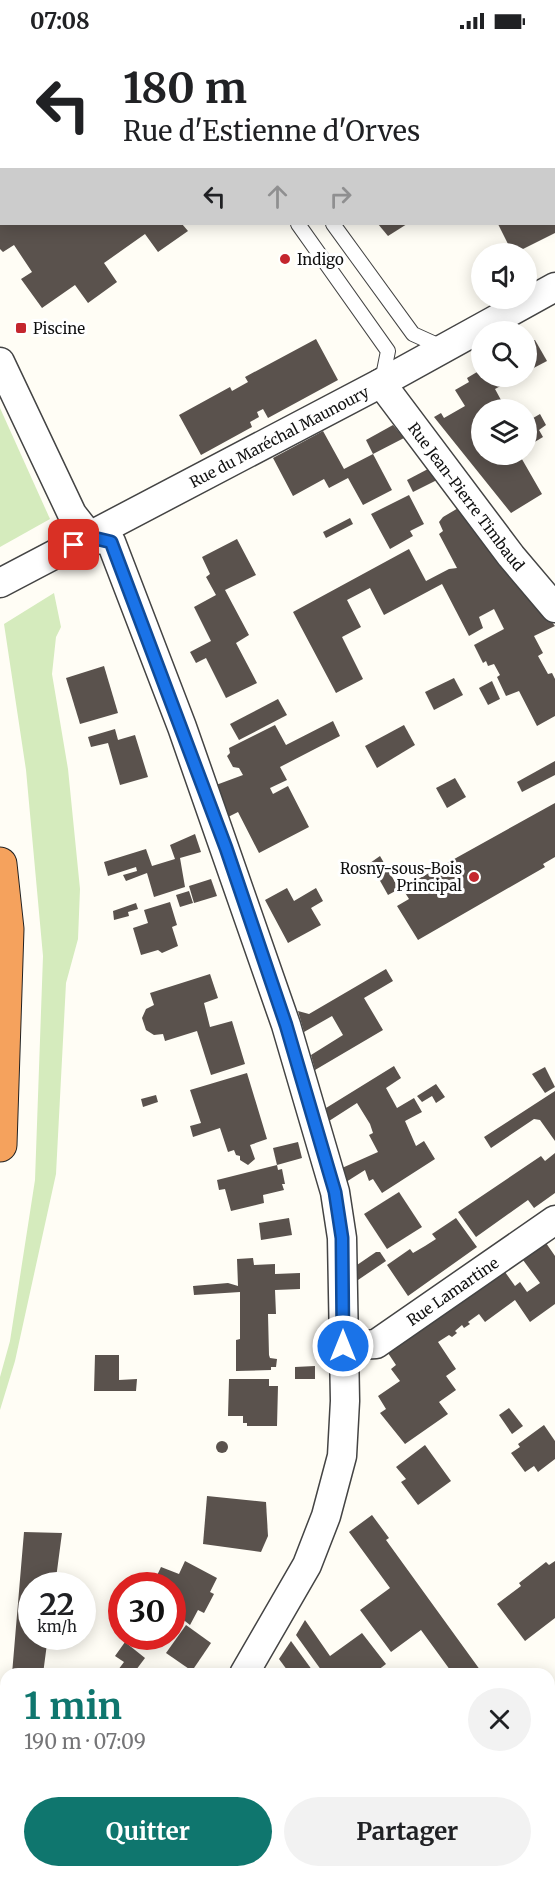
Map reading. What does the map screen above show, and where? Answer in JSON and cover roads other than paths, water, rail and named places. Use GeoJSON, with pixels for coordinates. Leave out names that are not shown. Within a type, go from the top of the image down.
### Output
{"type":"FeatureCollection","features":[{"type":"Feature","properties":{"kind":"highway"},"geometry":{"type":"LineString","coordinates":[[0,864],[7,929],[0,1145]]}},
{"type":"Feature","properties":{"kind":"street","name":"Rue du Maréchal Maunoury"},"geometry":{"type":"LineString","coordinates":[[0,583],[381,383],[555,287]]}},
{"type":"Feature","properties":{"kind":"street"},"geometry":{"type":"LineString","coordinates":[[0,362],[72,514],[90,537],[111,542],[186,738],[286,1025],[335,1192],[342,1238],[345,1401],[342,1456],[326,1516],[307,1566],[248,1668]]}},
{"type":"Feature","properties":{"kind":"street","name":"Rue Jean-Pierre Timbaud"},"geometry":{"type":"LineString","coordinates":[[381,383],[512,556],[555,608]]}},
{"type":"Feature","properties":{"kind":"street","name":"Rue Lamartine"},"geometry":{"type":"LineString","coordinates":[[343,1346],[376,1344],[555,1220]]}},
{"type":"Feature","properties":{"kind":"lane"},"geometry":{"type":"LineString","coordinates":[[299,225],[388,351],[381,383]]}},
{"type":"Feature","properties":{"kind":"lane"},"geometry":{"type":"LineString","coordinates":[[334,225],[412,334],[444,348]]}},
{"type":"Feature","properties":{"kind":"place","name":"Indigo"},"geometry":{"type":"Point","coordinates":[285,259]}},
{"type":"Feature","properties":{"kind":"place","name":"Piscine"},"geometry":{"type":"Point","coordinates":[21,328]}},
{"type":"Feature","properties":{"kind":"place","name":"Rosny-sous-Bois Principal"},"geometry":{"type":"Point","coordinates":[474,877]}}]}
